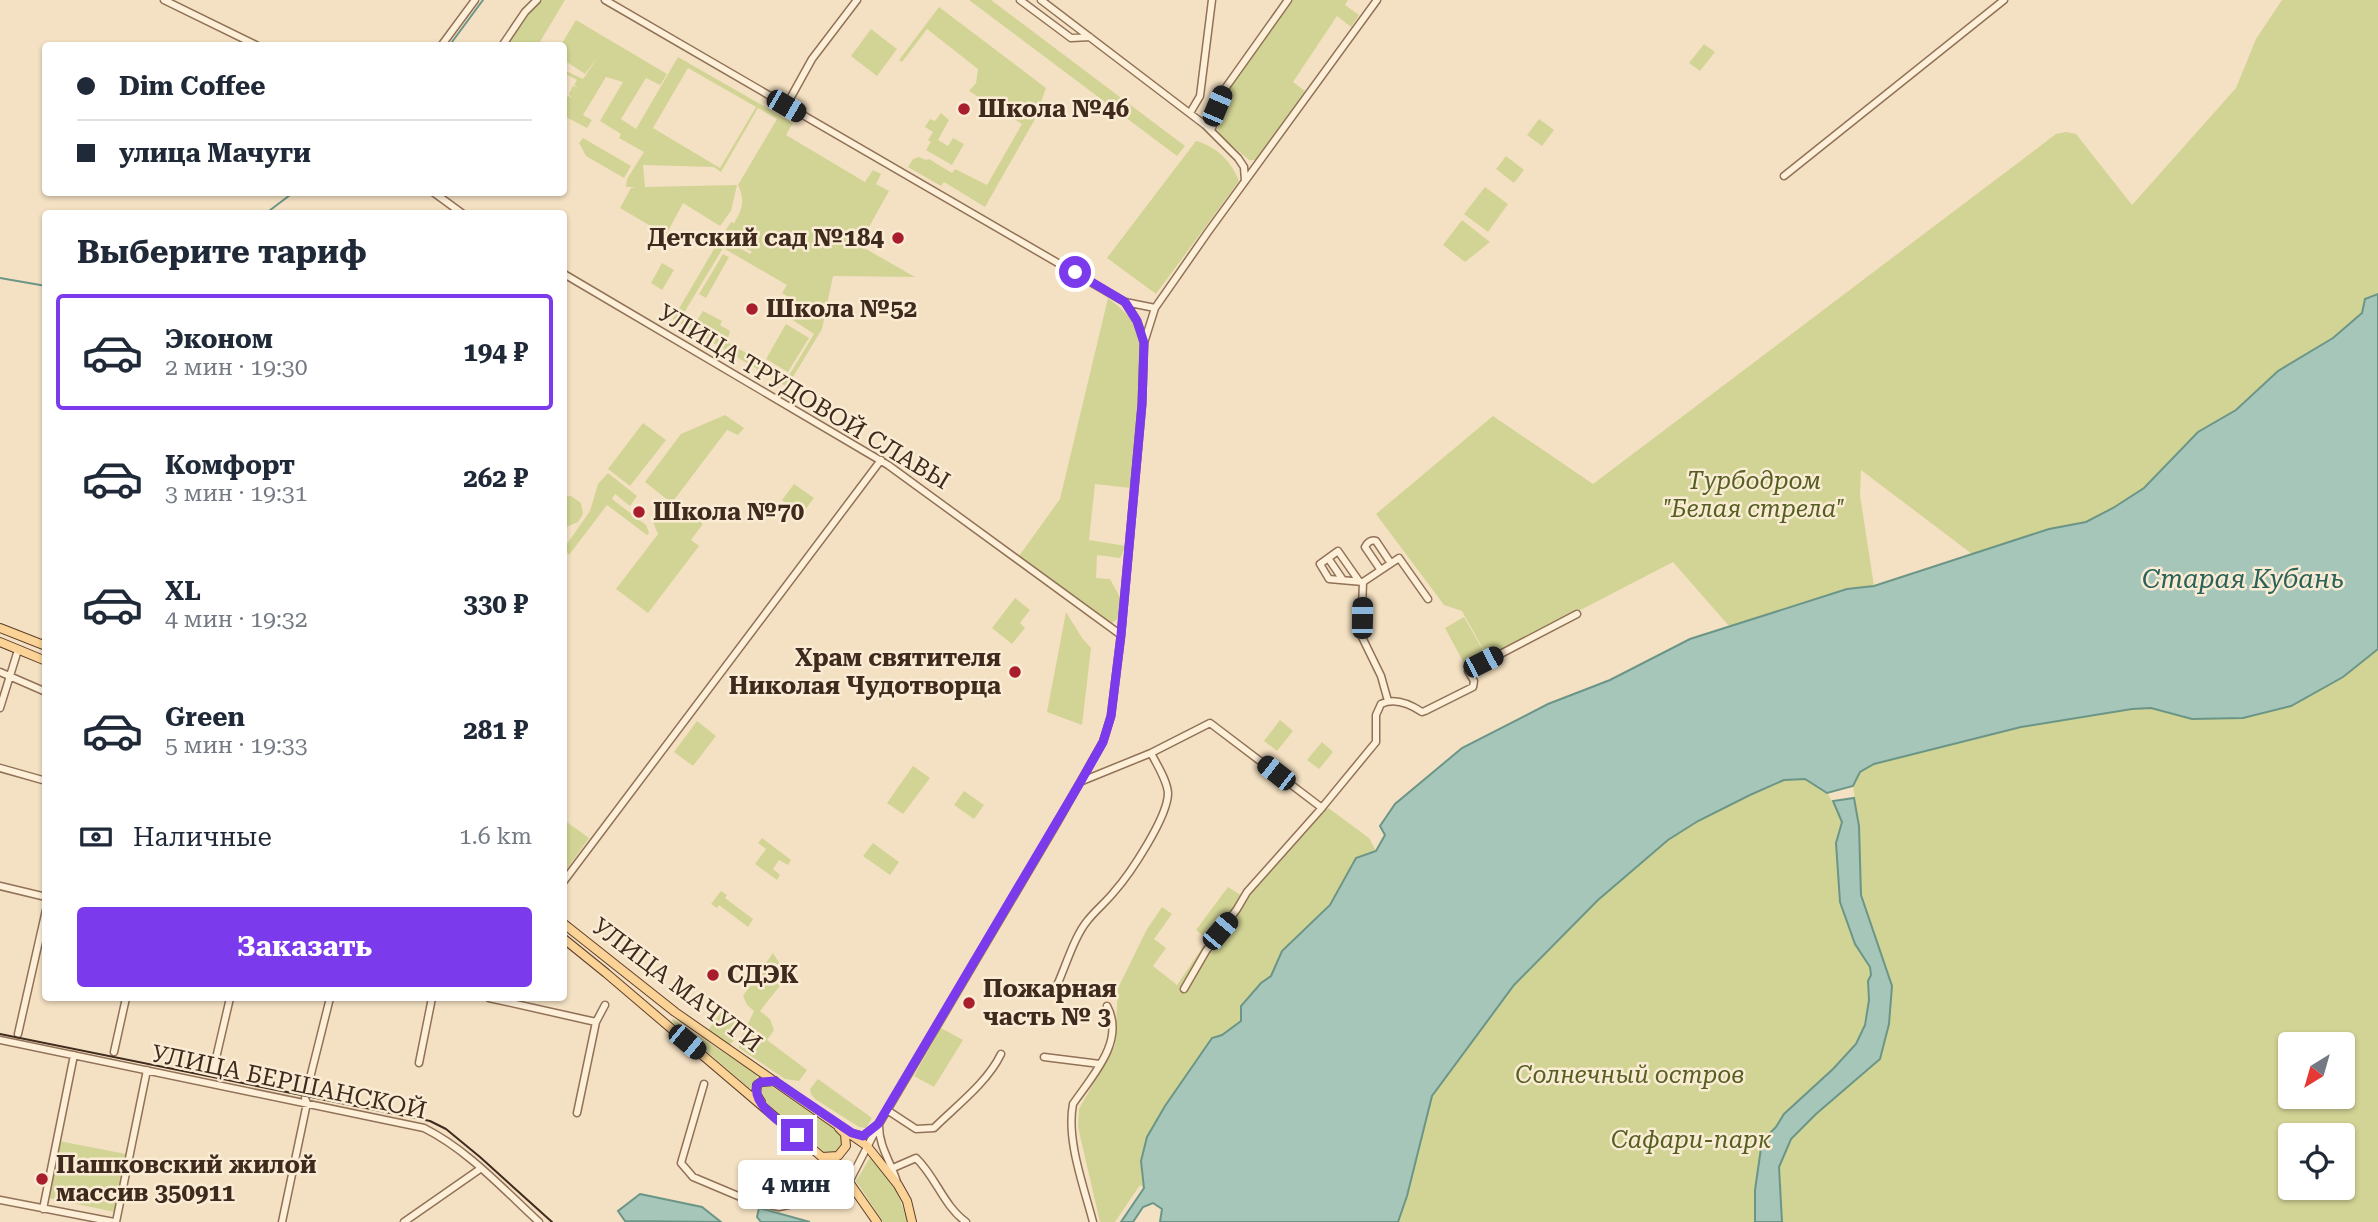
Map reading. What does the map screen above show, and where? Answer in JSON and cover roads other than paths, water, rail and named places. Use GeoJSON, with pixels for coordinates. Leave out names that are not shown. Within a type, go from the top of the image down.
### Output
{"type":"FeatureCollection","features":[{"type":"Feature","properties":{"kind":"main road"},"geometry":{"type":"LineString","coordinates":[[0,628],[42,644]]}},
{"type":"Feature","properties":{"kind":"main road"},"geometry":{"type":"LineString","coordinates":[[0,642],[42,659]]}},
{"type":"Feature","properties":{"kind":"main road","name":"УЛИЦА МАЧУГИ"},"geometry":{"type":"LineString","coordinates":[[567,926],[675,1012],[852,1133],[867,1146],[898,1185],[907,1201],[912,1222]]}},
{"type":"Feature","properties":{"kind":"main road","name":"УЛИЦА МАЧУГИ"},"geometry":{"type":"LineString","coordinates":[[567,942],[826,1160],[849,1182],[877,1222]]}},
{"type":"Feature","properties":{"kind":"main road"},"geometry":{"type":"LineString","coordinates":[[769,1111],[755,1089],[761,1082],[775,1081]]}},
{"type":"Feature","properties":{"kind":"main road"},"geometry":{"type":"LineString","coordinates":[[824,1114],[845,1135],[846,1140],[846,1146],[838,1156],[826,1160]]}},
{"type":"Feature","properties":{"kind":"street"},"geometry":{"type":"LineString","coordinates":[[164,0],[250,42]]}},
{"type":"Feature","properties":{"kind":"street"},"geometry":{"type":"LineString","coordinates":[[444,42],[475,0]]}},
{"type":"Feature","properties":{"kind":"street"},"geometry":{"type":"LineString","coordinates":[[505,42],[525,12],[537,0]]}},
{"type":"Feature","properties":{"kind":"street"},"geometry":{"type":"LineString","coordinates":[[605,0],[1125,302],[1155,309]]}},
{"type":"Feature","properties":{"kind":"street"},"geometry":{"type":"LineString","coordinates":[[786,106],[812,59],[856,0]]}},
{"type":"Feature","properties":{"kind":"street"},"geometry":{"type":"LineString","coordinates":[[1020,0],[1071,38],[1090,37]]}},
{"type":"Feature","properties":{"kind":"street"},"geometry":{"type":"LineString","coordinates":[[1041,0],[1211,131],[1244,167],[1245,183]]}},
{"type":"Feature","properties":{"kind":"street"},"geometry":{"type":"LineString","coordinates":[[1190,113],[1200,96],[1212,0]]}},
{"type":"Feature","properties":{"kind":"street"},"geometry":{"type":"LineString","coordinates":[[1211,131],[1224,90],[1288,0]]}},
{"type":"Feature","properties":{"kind":"street"},"geometry":{"type":"LineString","coordinates":[[849,1182],[878,1124],[1103,742],[1111,716],[1121,635],[1143,391],[1144,343],[1155,309],[1377,0]]}},
{"type":"Feature","properties":{"kind":"street"},"geometry":{"type":"LineString","coordinates":[[1784,176],[2004,0]]}},
{"type":"Feature","properties":{"kind":"street"},"geometry":{"type":"LineString","coordinates":[[1059,30],[1065,28],[1067,20]]}},
{"type":"Feature","properties":{"kind":"street"},"geometry":{"type":"LineString","coordinates":[[437,196],[457,210]]}},
{"type":"Feature","properties":{"kind":"street","name":"УЛИЦА ТРУДОВОЙ СЛАВЫ"},"geometry":{"type":"LineString","coordinates":[[567,276],[881,460],[1121,635]]}},
{"type":"Feature","properties":{"kind":"street"},"geometry":{"type":"LineString","coordinates":[[1125,302],[1137,321],[1144,343]]}},
{"type":"Feature","properties":{"kind":"street"},"geometry":{"type":"LineString","coordinates":[[567,877],[881,460]]}},
{"type":"Feature","properties":{"kind":"street"},"geometry":{"type":"LineString","coordinates":[[1380,569],[1367,551],[1367,544],[1376,541],[1390,562]]}},
{"type":"Feature","properties":{"kind":"street"},"geometry":{"type":"LineString","coordinates":[[1388,701],[1381,676],[1361,635],[1361,581],[1338,551],[1320,564],[1329,579],[1361,581],[1399,558],[1428,599]]}},
{"type":"Feature","properties":{"kind":"street"},"geometry":{"type":"LineString","coordinates":[[1328,558],[1343,580]]}},
{"type":"Feature","properties":{"kind":"street"},"geometry":{"type":"LineString","coordinates":[[1184,989],[1206,951],[1247,892],[1376,742],[1376,715],[1381,704],[1388,701],[1410,704],[1425,711],[1473,687],[1474,681],[1468,671],[1475,666],[1577,614]]}},
{"type":"Feature","properties":{"kind":"street"},"geometry":{"type":"LineString","coordinates":[[0,708],[18,650]]}},
{"type":"Feature","properties":{"kind":"street"},"geometry":{"type":"LineString","coordinates":[[0,672],[42,690]]}},
{"type":"Feature","properties":{"kind":"street"},"geometry":{"type":"LineString","coordinates":[[1081,781],[1151,753],[1210,723],[1322,808]]}},
{"type":"Feature","properties":{"kind":"street"},"geometry":{"type":"LineString","coordinates":[[1058,984],[1087,921],[1128,875],[1152,835],[1167,802],[1166,786],[1151,753]]}},
{"type":"Feature","properties":{"kind":"street"},"geometry":{"type":"LineString","coordinates":[[0,768],[42,780]]}},
{"type":"Feature","properties":{"kind":"street"},"geometry":{"type":"LineString","coordinates":[[0,886],[42,896]]}},
{"type":"Feature","properties":{"kind":"street"},"geometry":{"type":"LineString","coordinates":[[18,1034],[42,928]]}},
{"type":"Feature","properties":{"kind":"street"},"geometry":{"type":"LineString","coordinates":[[114,1052],[125,1001]]}},
{"type":"Feature","properties":{"kind":"street"},"geometry":{"type":"LineString","coordinates":[[214,1071],[229,1001]]}},
{"type":"Feature","properties":{"kind":"street"},"geometry":{"type":"LineString","coordinates":[[282,1222],[307,1103],[306,1096],[329,1001]]}},
{"type":"Feature","properties":{"kind":"street"},"geometry":{"type":"LineString","coordinates":[[419,1063],[431,1001]]}},
{"type":"Feature","properties":{"kind":"street"},"geometry":{"type":"LineString","coordinates":[[502,1001],[596,1022]]}},
{"type":"Feature","properties":{"kind":"street"},"geometry":{"type":"LineString","coordinates":[[577,1113],[596,1022],[605,1005]]}},
{"type":"Feature","properties":{"kind":"street"},"geometry":{"type":"LineString","coordinates":[[1093,1222],[1073,1143],[1072,1113],[1073,1104],[1110,1048],[1111,1013],[1107,1006]]}},
{"type":"Feature","properties":{"kind":"street","name":"УЛИЦА БЕРШАНСКОЙ"},"geometry":{"type":"LineString","coordinates":[[0,1040],[424,1128],[443,1138],[480,1168],[539,1222]]}},
{"type":"Feature","properties":{"kind":"street"},"geometry":{"type":"LineString","coordinates":[[887,1110],[916,1129],[934,1128],[973,1089],[1001,1054]]}},
{"type":"Feature","properties":{"kind":"street"},"geometry":{"type":"LineString","coordinates":[[43,1209],[74,1055]]}},
{"type":"Feature","properties":{"kind":"street"},"geometry":{"type":"LineString","coordinates":[[1044,1057],[1100,1064]]}},
{"type":"Feature","properties":{"kind":"street"},"geometry":{"type":"LineString","coordinates":[[0,1200],[80,1219],[115,1222],[147,1070]]}},
{"type":"Feature","properties":{"kind":"street"},"geometry":{"type":"LineString","coordinates":[[704,1084],[681,1163],[693,1177],[750,1201],[779,1207],[816,1199],[826,1160]]}},
{"type":"Feature","properties":{"kind":"street"},"geometry":{"type":"LineString","coordinates":[[852,1133],[863,1136],[878,1124]]}},
{"type":"Feature","properties":{"kind":"street"},"geometry":{"type":"LineString","coordinates":[[878,1124],[882,1148],[893,1168],[898,1185]]}},
{"type":"Feature","properties":{"kind":"street"},"geometry":{"type":"LineString","coordinates":[[893,1168],[915,1158],[926,1168],[953,1212],[966,1222]]}},
{"type":"Feature","properties":{"kind":"street"},"geometry":{"type":"LineString","coordinates":[[404,1222],[480,1168]]}},
{"type":"Feature","properties":{"kind":"water","name":"Старая Кубань"},"geometry":{"type":"Polygon","coordinates":[[[2378,294],[2378,649],[2343,677],[2291,706],[2243,718],[2192,719],[2151,708],[2132,709],[2021,727],[1874,764],[1860,772],[1853,786],[1827,793],[1805,779],[1784,780],[1750,795],[1698,821],[1668,840],[1598,900],[1514,985],[1432,1096],[1398,1222],[1160,1222],[1162,1209],[1153,1203],[1143,1207],[1133,1222],[1121,1222],[1144,1188],[1141,1161],[1147,1137],[1212,1038],[1222,1035],[1241,1021],[1241,1006],[1261,983],[1271,976],[1282,951],[1330,905],[1356,858],[1376,851],[1385,835],[1380,826],[1395,804],[1462,748],[1548,704],[1610,680],[1690,639],[1847,589],[1874,586],[2049,529],[2086,522],[2144,488],[2198,432],[2236,410],[2278,371],[2333,338],[2362,313],[2365,299],[2378,294]]]}},
{"type":"Feature","properties":{"kind":"water"},"geometry":{"type":"Polygon","coordinates":[[[1854,798],[1859,826],[1861,895],[1892,986],[1889,1024],[1880,1059],[1791,1139],[1779,1167],[1782,1222],[1755,1222],[1755,1190],[1762,1141],[1784,1114],[1856,1044],[1865,1025],[1870,967],[1855,944],[1840,902],[1836,843],[1842,822],[1833,801],[1854,798]]]}},
{"type":"Feature","properties":{"kind":"water"},"geometry":{"type":"Polygon","coordinates":[[[640,1194],[702,1207],[721,1222],[625,1221],[618,1211],[640,1194]]]}},
{"type":"Feature","properties":{"kind":"water"},"geometry":{"type":"Polygon","coordinates":[[[759,1208],[810,1222],[761,1222],[757,1217],[759,1208]]]}},
{"type":"Feature","properties":{"kind":"waterway"},"geometry":{"type":"LineString","coordinates":[[452,42],[483,0]]}},
{"type":"Feature","properties":{"kind":"waterway"},"geometry":{"type":"LineString","coordinates":[[270,210],[289,196]]}},
{"type":"Feature","properties":{"kind":"waterway"},"geometry":{"type":"LineString","coordinates":[[0,278],[42,285]]}},
{"type":"Feature","properties":{"kind":"tram line"},"geometry":{"type":"LineString","coordinates":[[0,1034],[430,1121],[446,1129],[480,1157],[552,1222]]}},
{"type":"Feature","properties":{"kind":"place","name":"Школа №46"},"geometry":{"type":"Point","coordinates":[964,109]}},
{"type":"Feature","properties":{"kind":"place","name":"Детский сад №184"},"geometry":{"type":"Point","coordinates":[898,238]}},
{"type":"Feature","properties":{"kind":"place","name":"Школа №52"},"geometry":{"type":"Point","coordinates":[752,309]}},
{"type":"Feature","properties":{"kind":"place","name":"Школа №70"},"geometry":{"type":"Point","coordinates":[639,512]}},
{"type":"Feature","properties":{"kind":"place","name":"Храм святителя Николая Чудотворца"},"geometry":{"type":"Point","coordinates":[1015,672]}},
{"type":"Feature","properties":{"kind":"place","name":"СДЭК"},"geometry":{"type":"Point","coordinates":[713,975]}},
{"type":"Feature","properties":{"kind":"place","name":"Пожарная часть № 3"},"geometry":{"type":"Point","coordinates":[969,1003]}},
{"type":"Feature","properties":{"kind":"place","name":"Пашковский жилой массив 350911"},"geometry":{"type":"Point","coordinates":[42,1179]}},
{"type":"Feature","properties":{"kind":"park label","name":"Турбодром \"Белая стрела\""},"geometry":{"type":"Point","coordinates":[1754,495]}},
{"type":"Feature","properties":{"kind":"park label","name":"Солнечный остров"},"geometry":{"type":"Point","coordinates":[1630,1075]}},
{"type":"Feature","properties":{"kind":"park label","name":"Сафари-парк"},"geometry":{"type":"Point","coordinates":[1691,1140]}}]}
